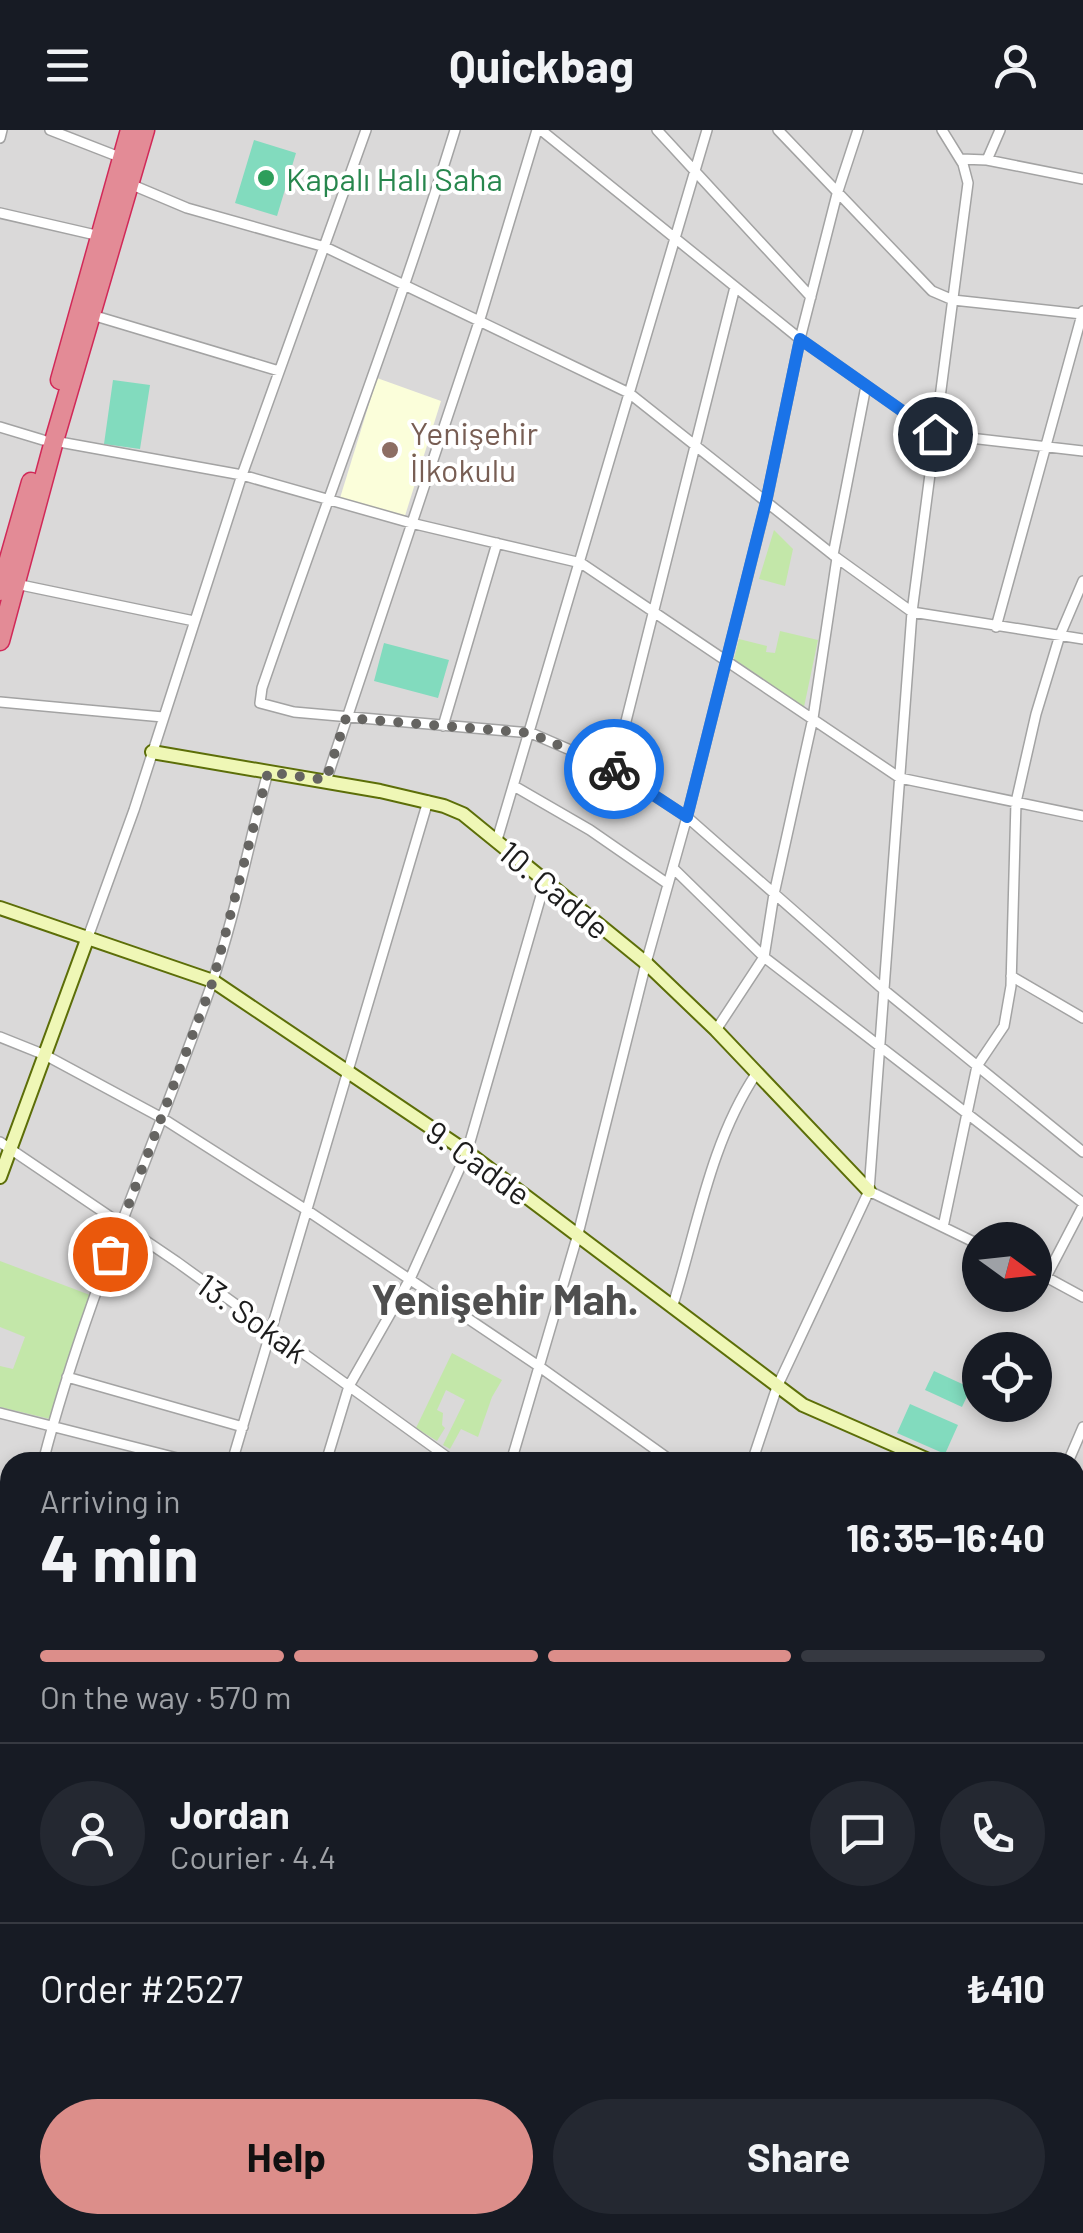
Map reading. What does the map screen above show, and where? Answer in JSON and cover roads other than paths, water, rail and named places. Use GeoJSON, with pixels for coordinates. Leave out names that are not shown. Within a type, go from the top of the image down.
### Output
{"type":"FeatureCollection","features":[{"type":"Feature","properties":{"kind":"highway"},"geometry":{"type":"LineString","coordinates":[[0,642],[8,588],[130,130]]}},
{"type":"Feature","properties":{"kind":"highway"},"geometry":{"type":"LineString","coordinates":[[48,440],[92,315],[145,130]]}},
{"type":"Feature","properties":{"kind":"street"},"geometry":{"type":"LineString","coordinates":[[0,138],[2,130]]}},
{"type":"Feature","properties":{"kind":"street"},"geometry":{"type":"LineString","coordinates":[[50,130],[122,158]]}},
{"type":"Feature","properties":{"kind":"street"},"geometry":{"type":"LineString","coordinates":[[0,1177],[6,1144],[45,1055],[88,937],[242,475],[326,247],[364,130]]}},
{"type":"Feature","properties":{"kind":"street"},"geometry":{"type":"LineString","coordinates":[[456,130],[407,285],[262,688],[260,703],[276,709],[346,718],[530,733],[614,770],[687,817],[884,990],[1083,1152]]}},
{"type":"Feature","properties":{"kind":"street"},"geometry":{"type":"LineString","coordinates":[[326,780],[480,320],[539,130],[800,339],[935,434],[1083,452]]}},
{"type":"Feature","properties":{"kind":"street"},"geometry":{"type":"LineString","coordinates":[[657,130],[811,298]]}},
{"type":"Feature","properties":{"kind":"street"},"geometry":{"type":"LineString","coordinates":[[497,840],[707,130]]}},
{"type":"Feature","properties":{"kind":"street"},"geometry":{"type":"LineString","coordinates":[[778,130],[932,291],[953,300],[1082,312],[996,627]]}},
{"type":"Feature","properties":{"kind":"street"},"geometry":{"type":"LineString","coordinates":[[514,1452],[578,1234],[687,817],[766,502],[800,339],[858,130]]}},
{"type":"Feature","properties":{"kind":"street"},"geometry":{"type":"LineString","coordinates":[[755,1452],[776,1387],[869,1191],[912,612],[968,183],[961,159],[942,130]]}},
{"type":"Feature","properties":{"kind":"street"},"geometry":{"type":"LineString","coordinates":[[987,160],[1000,130]]}},
{"type":"Feature","properties":{"kind":"street"},"geometry":{"type":"LineString","coordinates":[[961,159],[987,160],[1083,179]]}},
{"type":"Feature","properties":{"kind":"street"},"geometry":{"type":"LineString","coordinates":[[130,184],[187,208],[326,247],[629,394],[912,612],[1083,639]]}},
{"type":"Feature","properties":{"kind":"street"},"geometry":{"type":"LineString","coordinates":[[0,213],[100,236]]}},
{"type":"Feature","properties":{"kind":"street"},"geometry":{"type":"LineString","coordinates":[[614,770],[735,287]]}},
{"type":"Feature","properties":{"kind":"street"},"geometry":{"type":"LineString","coordinates":[[92,315],[279,371]]}},
{"type":"Feature","properties":{"kind":"street"},"geometry":{"type":"LineString","coordinates":[[716,1030],[764,957],[813,718],[835,556],[866,386]]}},
{"type":"Feature","properties":{"kind":"street"},"geometry":{"type":"LineString","coordinates":[[0,428],[242,475],[411,523],[581,563],[900,778],[1083,816]]}},
{"type":"Feature","properties":{"kind":"street"},"geometry":{"type":"LineString","coordinates":[[444,726],[497,543]]}},
{"type":"Feature","properties":{"kind":"street"},"geometry":{"type":"LineString","coordinates":[[943,1227],[977,1066],[1004,1026],[1011,976],[1016,802],[1036,714],[1060,635],[1083,581]]}},
{"type":"Feature","properties":{"kind":"street"},"geometry":{"type":"LineString","coordinates":[[8,588],[194,621]]}},
{"type":"Feature","properties":{"kind":"street"},"geometry":{"type":"LineString","coordinates":[[0,702],[163,717]]}},
{"type":"Feature","properties":{"kind":"street","name":"10. Cadde"},"geometry":{"type":"LineString","coordinates":[[152,752],[326,780],[428,802],[462,814],[646,963],[716,1030],[869,1191]]}},
{"type":"Feature","properties":{"kind":"street"},"geometry":{"type":"LineString","coordinates":[[46,1452],[67,1377],[121,1223],[213,981],[268,772]]}},
{"type":"Feature","properties":{"kind":"street"},"geometry":{"type":"LineString","coordinates":[[514,786],[590,830],[668,884]]}},
{"type":"Feature","properties":{"kind":"street"},"geometry":{"type":"LineString","coordinates":[[235,1452],[428,802]]}},
{"type":"Feature","properties":{"kind":"street"},"geometry":{"type":"LineString","coordinates":[[673,868],[764,957],[1083,1205],[1052,1265]]}},
{"type":"Feature","properties":{"kind":"street"},"geometry":{"type":"LineString","coordinates":[[329,1452],[349,1386],[410,1279],[467,1152],[546,882]]}},
{"type":"Feature","properties":{"kind":"street","name":"9. Cadde"},"geometry":{"type":"LineString","coordinates":[[0,908],[213,981],[467,1152],[802,1405],[910,1452]]}},
{"type":"Feature","properties":{"kind":"street"},"geometry":{"type":"LineString","coordinates":[[1011,976],[1083,1018]]}},
{"type":"Feature","properties":{"kind":"street"},"geometry":{"type":"LineString","coordinates":[[0,1037],[45,1055],[162,1118],[410,1279],[659,1452]]}},
{"type":"Feature","properties":{"kind":"street"},"geometry":{"type":"LineString","coordinates":[[672,1308],[723,1138],[734,1108],[756,1074]]}},
{"type":"Feature","properties":{"kind":"street","name":"13. Sokak"},"geometry":{"type":"LineString","coordinates":[[6,1144],[440,1452]]}},
{"type":"Feature","properties":{"kind":"street"},"geometry":{"type":"LineString","coordinates":[[869,1191],[962,1236]]}},
{"type":"Feature","properties":{"kind":"street"},"geometry":{"type":"LineString","coordinates":[[1052,1280],[1083,1297]]}},
{"type":"Feature","properties":{"kind":"street"},"geometry":{"type":"LineString","coordinates":[[67,1377],[243,1426]]}},
{"type":"Feature","properties":{"kind":"street"},"geometry":{"type":"LineString","coordinates":[[0,1414],[152,1452]]}},
{"type":"Feature","properties":{"kind":"street"},"geometry":{"type":"LineString","coordinates":[[1072,1452],[1083,1428]]}},
{"type":"Feature","properties":{"kind":"place","name":"Kapalı Halı Saha"},"geometry":{"type":"Point","coordinates":[266,178]}},
{"type":"Feature","properties":{"kind":"place","name":"Yenişehir İlkokulu"},"geometry":{"type":"Point","coordinates":[390,450]}},
{"type":"Feature","properties":{"kind":"district","name":"Yenişehir Mah."},"geometry":{"type":"Point","coordinates":[505,1298]}}]}
